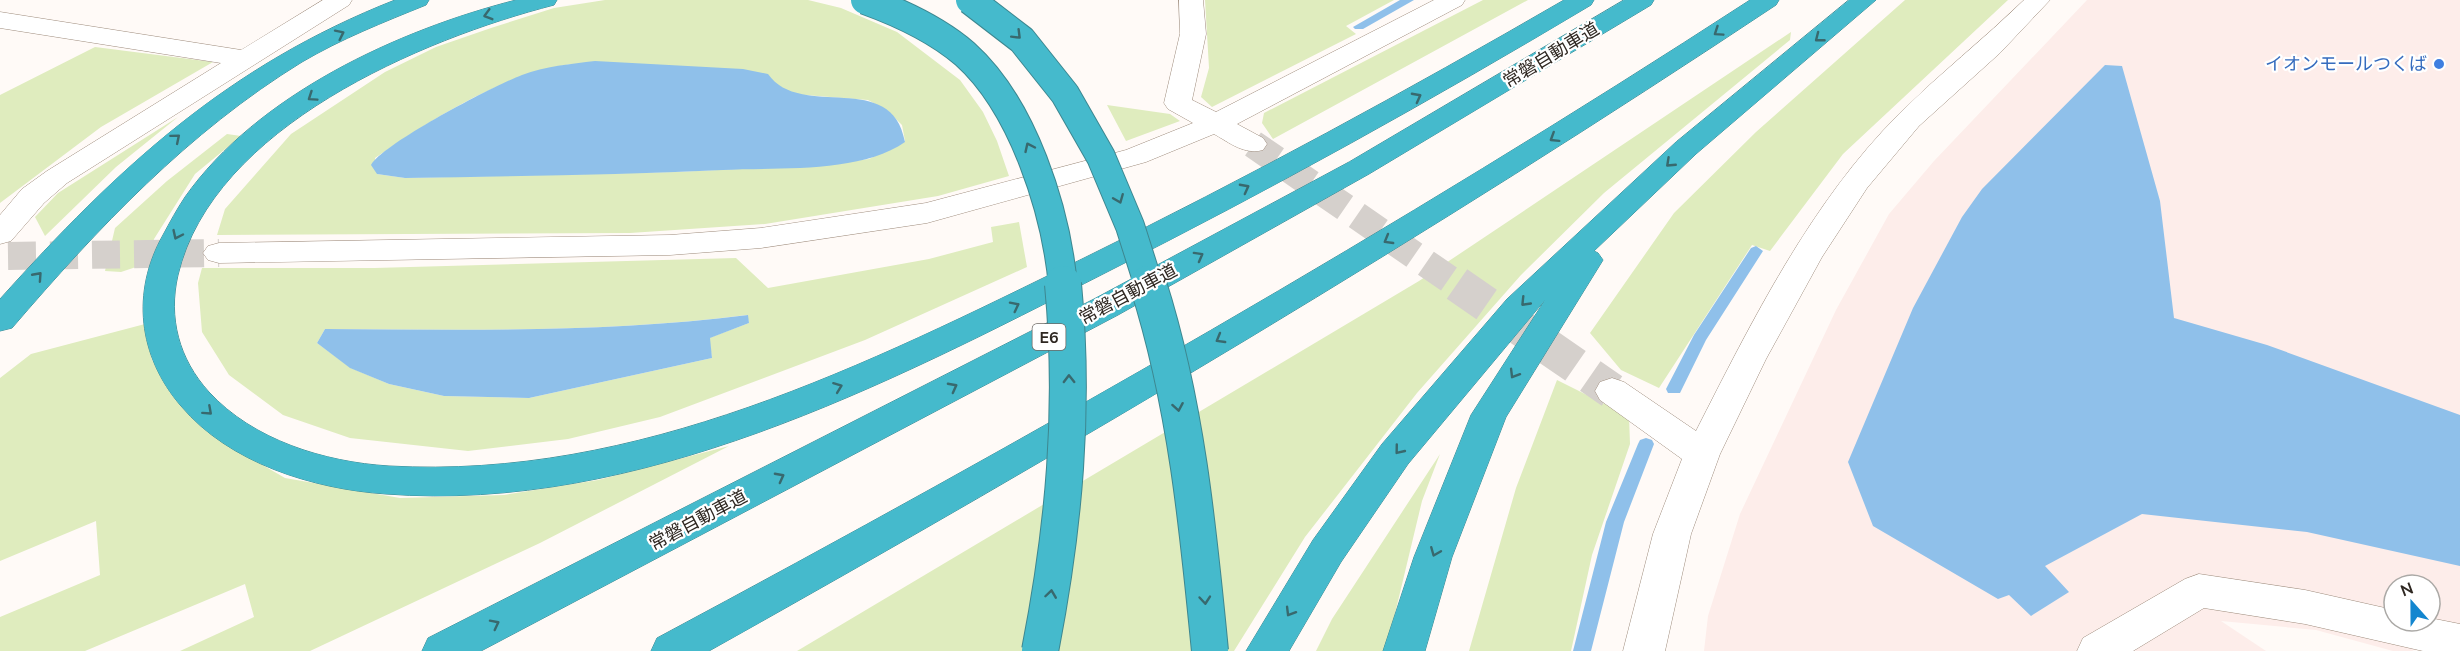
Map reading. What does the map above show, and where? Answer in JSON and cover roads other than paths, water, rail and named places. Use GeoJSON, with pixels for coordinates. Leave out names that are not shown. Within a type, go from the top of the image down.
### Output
{"type":"FeatureCollection","features":[{"type":"Feature","properties":{"kind":"highway"},"geometry":{"type":"LineString","coordinates":[[0,320],[89,220],[178,136],[224,102],[306,51],[362,23],[417,0]]}},
{"type":"Feature","properties":{"kind":"highway"},"geometry":{"type":"LineString","coordinates":[[545,0],[478,18],[422,40],[362,68],[314,95],[271,126],[231,162],[200,196],[178,231],[163,268],[158,300],[159,334],[171,367],[194,398],[226,427],[266,450],[322,468],[384,479],[460,482],[550,472],[629,456],[707,435],[858,379],[993,317],[1186,220],[1435,87],[1582,0]]}},
{"type":"Feature","properties":{"kind":"highway"},"geometry":{"type":"LineString","coordinates":[[865,0],[922,24],[976,65],[1015,119],[1032,153],[1045,188],[1061,272],[1070,376],[1068,446],[1061,526],[1040,651]]}},
{"type":"Feature","properties":{"kind":"highway"},"geometry":{"type":"LineString","coordinates":[[970,0],[1010,28],[1035,52],[1060,84],[1085,126],[1111,180],[1135,239],[1178,406],[1196,508],[1210,651]]}},
{"type":"Feature","properties":{"kind":"highway","name":"常磐自動車道"},"geometry":{"type":"LineString","coordinates":[[443,651],[1147,285],[1359,168],[1642,0]]}},
{"type":"Feature","properties":{"kind":"highway"},"geometry":{"type":"LineString","coordinates":[[672,651],[1113,402],[1392,238],[1641,84],[1767,0]]}},
{"type":"Feature","properties":{"kind":"highway"},"geometry":{"type":"LineString","coordinates":[[1267,651],[1327,551],[1395,454],[1520,307],[1627,202],[1743,98],[1864,0]]}},
{"type":"Feature","properties":{"kind":"highway"},"geometry":{"type":"LineString","coordinates":[[1404,651],[1433,557],[1489,415],[1566,289],[1627,202]]}},
{"type":"Feature","properties":{"kind":"street"},"geometry":{"type":"LineString","coordinates":[[3,249],[33,196],[57,177],[340,0]]}},
{"type":"Feature","properties":{"kind":"street"},"geometry":{"type":"LineString","coordinates":[[1191,0],[1193,34],[1178,103],[1253,144]]}},
{"type":"Feature","properties":{"kind":"street"},"geometry":{"type":"LineString","coordinates":[[219,253],[670,245],[855,226],[927,213],[1136,156],[1215,124],[1453,0]]}},
{"type":"Feature","properties":{"kind":"street"},"geometry":{"type":"LineString","coordinates":[[1644,651],[1672,534],[1702,454],[1749,358],[1807,256],[1856,182],[1910,120],[2038,0]]}},
{"type":"Feature","properties":{"kind":"street"},"geometry":{"type":"LineString","coordinates":[[0,20],[245,59]]}},
{"type":"Feature","properties":{"kind":"street"},"geometry":{"type":"LineString","coordinates":[[1612,391],[1702,454]]}},
{"type":"Feature","properties":{"kind":"street"},"geometry":{"type":"LineString","coordinates":[[2098,651],[2199,591],[2305,607],[2460,642]]}},
{"type":"Feature","properties":{"kind":"water"},"geometry":{"type":"Polygon","coordinates":[[[595,61],[743,69],[768,74],[783,87],[802,94],[865,100],[883,107],[897,120],[905,142],[865,159],[817,167],[405,178],[377,174],[371,165],[380,155],[417,130],[508,81],[540,69],[595,61]]]}},
{"type":"Feature","properties":{"kind":"water"},"geometry":{"type":"Polygon","coordinates":[[[2105,65],[2122,66],[2160,201],[2174,318],[2267,345],[2460,415],[2460,566],[2307,532],[2142,514],[2045,566],[2069,592],[2031,616],[2009,595],[1998,599],[1873,526],[1848,462],[1913,308],[1962,217],[1982,189],[2105,65]]]}},
{"type":"Feature","properties":{"kind":"water"},"geometry":{"type":"Polygon","coordinates":[[[748,315],[749,323],[710,338],[712,358],[529,398],[444,396],[389,384],[350,368],[317,343],[325,329],[590,328],[748,315]]]}},
{"type":"Feature","properties":{"kind":"waterway"},"geometry":{"type":"LineString","coordinates":[[1359,27],[1408,0]]}},
{"type":"Feature","properties":{"kind":"waterway"},"geometry":{"type":"LineString","coordinates":[[1674,389],[1699,339],[1756,251]]}},
{"type":"Feature","properties":{"kind":"waterway"},"geometry":{"type":"LineString","coordinates":[[1582,651],[1615,522],[1646,444]]}},
{"type":"Feature","properties":{"kind":"tunnel"},"geometry":{"type":"LineString","coordinates":[[1253,144],[1459,286]]}},
{"type":"Feature","properties":{"kind":"tunnel"},"geometry":{"type":"LineString","coordinates":[[8,256],[219,253]]}},
{"type":"Feature","properties":{"kind":"tunnel"},"geometry":{"type":"LineString","coordinates":[[1457,284],[1612,391]]}},
{"type":"Feature","properties":{"kind":"place","name":"イオンモールつくば"},"geometry":{"type":"Point","coordinates":[2439,64]}}]}
